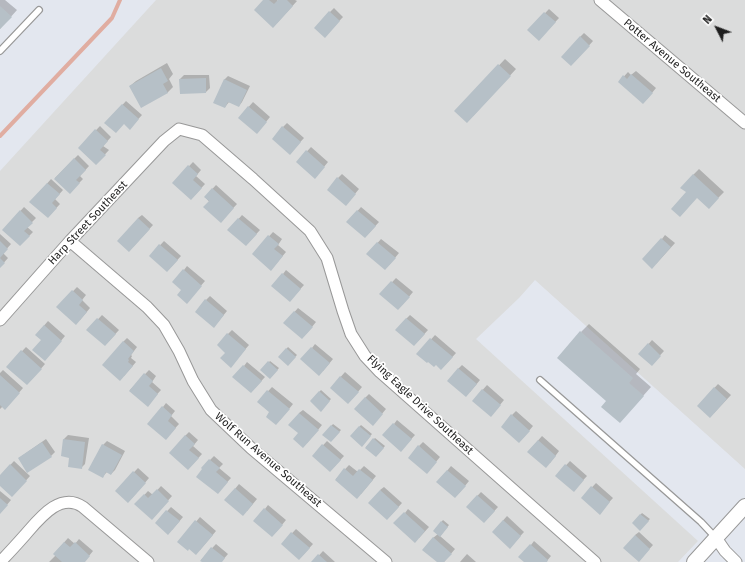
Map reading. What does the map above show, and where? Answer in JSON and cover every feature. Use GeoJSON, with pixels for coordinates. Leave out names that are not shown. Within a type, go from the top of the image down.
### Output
{"type":"FeatureCollection","features":[{"type":"Feature","properties":{"kind":"street","name":"Potter Avenue Southeast"},"geometry":{"type":"LineString","coordinates":[[600,0],[745,123]]}},
{"type":"Feature","properties":{"kind":"street","name":"Harp Street Southeast"},"geometry":{"type":"LineString","coordinates":[[0,320],[70,241],[164,141],[179,129]]}},
{"type":"Feature","properties":{"kind":"street","name":"Flying Eagle Drive Southeast"},"geometry":{"type":"LineString","coordinates":[[179,129],[202,135],[253,178],[310,231],[327,258],[351,334],[365,356],[386,377],[595,562]]}},
{"type":"Feature","properties":{"kind":"street","name":"Wolf Run Avenue Southeast"},"geometry":{"type":"LineString","coordinates":[[70,241],[147,307],[164,325],[179,351],[193,382],[211,410],[251,448],[386,562]]}},
{"type":"Feature","properties":{"kind":"street"},"geometry":{"type":"LineString","coordinates":[[0,562],[46,512],[62,503],[72,502],[78,504],[148,562]]}},
{"type":"Feature","properties":{"kind":"street"},"geometry":{"type":"LineString","coordinates":[[694,562],[745,506]]}},
{"type":"Feature","properties":{"kind":"street"},"geometry":{"type":"LineString","coordinates":[[716,538],[725,551],[736,562]]}},
{"type":"Feature","properties":{"kind":"lane"},"geometry":{"type":"LineString","coordinates":[[0,51],[39,10]]}},
{"type":"Feature","properties":{"kind":"lane"},"geometry":{"type":"LineString","coordinates":[[540,380],[701,522],[716,538]]}},
{"type":"Feature","properties":{"kind":"shaded area"},"geometry":{"type":"Polygon","coordinates":[[[156,0],[745,0],[745,469],[535,280],[519,298],[476,339],[698,541],[678,562],[0,562],[0,171],[156,0]]]}},
{"type":"Feature","properties":{"kind":"building"},"geometry":{"type":"Polygon","coordinates":[[[263,0],[269,0],[274,4],[278,0],[287,0],[293,6],[273,28],[254,10],[263,0]]]}},
{"type":"Feature","properties":{"kind":"building"},"geometry":{"type":"Polygon","coordinates":[[[0,6],[12,17],[0,29],[0,6]]]}},
{"type":"Feature","properties":{"kind":"building"},"geometry":{"type":"Polygon","coordinates":[[[329,11],[340,21],[325,38],[314,28],[329,11]]]}},
{"type":"Feature","properties":{"kind":"building"},"geometry":{"type":"Polygon","coordinates":[[[544,12],[556,22],[539,41],[527,30],[544,12]]]}},
{"type":"Feature","properties":{"kind":"building"},"geometry":{"type":"Polygon","coordinates":[[[580,36],[590,46],[571,66],[561,57],[580,36]]]}},
{"type":"Feature","properties":{"kind":"building"},"geometry":{"type":"Polygon","coordinates":[[[498,64],[511,76],[467,123],[454,111],[498,64]]]}},
{"type":"Feature","properties":{"kind":"building"},"geometry":{"type":"Polygon","coordinates":[[[161,68],[168,81],[163,84],[168,93],[141,108],[129,86],[161,68]]]}},
{"type":"Feature","properties":{"kind":"building"},"geometry":{"type":"Polygon","coordinates":[[[631,74],[653,93],[643,104],[618,82],[623,75],[627,79],[631,74]]]}},
{"type":"Feature","properties":{"kind":"building"},"geometry":{"type":"Polygon","coordinates":[[[206,78],[206,93],[180,94],[179,79],[206,78]]]}},
{"type":"Feature","properties":{"kind":"building"},"geometry":{"type":"Polygon","coordinates":[[[224,79],[247,90],[239,107],[228,102],[225,108],[213,103],[224,79]]]}},
{"type":"Feature","properties":{"kind":"building"},"geometry":{"type":"Polygon","coordinates":[[[122,104],[139,119],[130,130],[124,124],[116,133],[104,123],[122,104]]]}},
{"type":"Feature","properties":{"kind":"building"},"geometry":{"type":"Polygon","coordinates":[[[248,106],[267,122],[257,134],[238,118],[248,106]]]}},
{"type":"Feature","properties":{"kind":"building"},"geometry":{"type":"Polygon","coordinates":[[[282,126],[301,142],[290,155],[272,139],[282,126]]]}},
{"type":"Feature","properties":{"kind":"building"},"geometry":{"type":"Polygon","coordinates":[[[95,129],[108,141],[100,150],[106,155],[96,165],[78,148],[95,129]]]}},
{"type":"Feature","properties":{"kind":"building"},"geometry":{"type":"Polygon","coordinates":[[[306,150],[325,167],[315,179],[296,162],[306,150]]]}},
{"type":"Feature","properties":{"kind":"building"},"geometry":{"type":"Polygon","coordinates":[[[74,158],[86,170],[76,180],[80,183],[70,194],[54,179],[74,158]]]}},
{"type":"Feature","properties":{"kind":"building"},"geometry":{"type":"Polygon","coordinates":[[[188,165],[198,174],[193,180],[202,188],[191,200],[172,183],[188,165]]]}},
{"type":"Feature","properties":{"kind":"building"},"geometry":{"type":"Polygon","coordinates":[[[693,174],[719,198],[709,209],[697,198],[680,217],[671,209],[686,192],[680,188],[693,174]]]}},
{"type":"Feature","properties":{"kind":"building"},"geometry":{"type":"Polygon","coordinates":[[[337,177],[356,194],[346,206],[327,190],[337,177]]]}},
{"type":"Feature","properties":{"kind":"building"},"geometry":{"type":"Polygon","coordinates":[[[47,183],[60,194],[52,203],[57,208],[48,218],[29,202],[47,183]]]}},
{"type":"Feature","properties":{"kind":"building"},"geometry":{"type":"Polygon","coordinates":[[[212,188],[234,208],[221,223],[203,207],[209,201],[204,197],[212,188]]]}},
{"type":"Feature","properties":{"kind":"building"},"geometry":{"type":"Polygon","coordinates":[[[20,210],[33,223],[24,231],[30,236],[20,246],[2,230],[20,210]]]}},
{"type":"Feature","properties":{"kind":"building"},"geometry":{"type":"Polygon","coordinates":[[[357,210],[376,226],[365,238],[346,222],[357,210]]]}},
{"type":"Feature","properties":{"kind":"building"},"geometry":{"type":"Polygon","coordinates":[[[138,218],[150,229],[129,252],[117,241],[138,218]]]}},
{"type":"Feature","properties":{"kind":"building"},"geometry":{"type":"Polygon","coordinates":[[[238,218],[257,234],[246,246],[227,230],[238,218]]]}},
{"type":"Feature","properties":{"kind":"building"},"geometry":{"type":"Polygon","coordinates":[[[268,235],[279,244],[274,249],[283,256],[271,271],[252,254],[268,235]]]}},
{"type":"Feature","properties":{"kind":"building"},"geometry":{"type":"Polygon","coordinates":[[[661,238],[671,247],[652,269],[642,259],[661,238]]]}},
{"type":"Feature","properties":{"kind":"building"},"geometry":{"type":"Polygon","coordinates":[[[0,241],[8,249],[0,258],[0,241]]]}},
{"type":"Feature","properties":{"kind":"building"},"geometry":{"type":"Polygon","coordinates":[[[377,242],[396,258],[385,270],[366,254],[377,242]]]}},
{"type":"Feature","properties":{"kind":"building"},"geometry":{"type":"Polygon","coordinates":[[[159,244],[178,260],[167,272],[149,256],[159,244]]]}},
{"type":"Feature","properties":{"kind":"building"},"geometry":{"type":"Polygon","coordinates":[[[0,258],[5,263],[0,268],[0,258]]]}},
{"type":"Feature","properties":{"kind":"building"},"geometry":{"type":"Polygon","coordinates":[[[183,269],[202,286],[187,304],[177,295],[181,290],[172,282],[183,269]]]}},
{"type":"Feature","properties":{"kind":"building"},"geometry":{"type":"Polygon","coordinates":[[[282,273],[301,289],[290,302],[271,286],[282,273]]]}},
{"type":"Feature","properties":{"kind":"building"},"geometry":{"type":"Polygon","coordinates":[[[391,281],[410,297],[398,310],[379,294],[391,281]]]}},
{"type":"Feature","properties":{"kind":"building"},"geometry":{"type":"Polygon","coordinates":[[[72,290],[83,300],[79,305],[87,312],[76,325],[56,307],[72,290]]]}},
{"type":"Feature","properties":{"kind":"building"},"geometry":{"type":"Polygon","coordinates":[[[205,299],[224,315],[214,328],[195,312],[205,299]]]}},
{"type":"Feature","properties":{"kind":"building"},"geometry":{"type":"Polygon","coordinates":[[[294,311],[313,327],[302,339],[283,323],[294,311]]]}},
{"type":"Feature","properties":{"kind":"building"},"geometry":{"type":"Polygon","coordinates":[[[97,318],[116,334],[105,346],[86,330],[97,318]]]}},
{"type":"Feature","properties":{"kind":"building"},"geometry":{"type":"Polygon","coordinates":[[[406,318],[425,334],[414,346],[395,330],[406,318]]]}},
{"type":"Feature","properties":{"kind":"building"},"geometry":{"type":"Polygon","coordinates":[[[44,325],[62,341],[45,361],[32,350],[41,340],[35,335],[44,325]]]}},
{"type":"Feature","properties":{"kind":"building"},"geometry":{"type":"Polygon","coordinates":[[[580,331],[633,378],[629,383],[644,396],[620,423],[601,407],[606,401],[557,358],[580,331]]]}},
{"type":"Feature","properties":{"kind":"building"},"geometry":{"type":"Polygon","coordinates":[[[227,333],[246,349],[231,368],[220,358],[225,353],[217,345],[227,333]]]}},
{"type":"Feature","properties":{"kind":"building"},"geometry":{"type":"Polygon","coordinates":[[[430,338],[453,357],[441,370],[436,365],[434,367],[428,362],[427,363],[416,354],[430,338]]]}},
{"type":"Feature","properties":{"kind":"building"},"geometry":{"type":"Polygon","coordinates":[[[123,341],[134,351],[128,359],[128,362],[133,366],[120,381],[102,365],[123,341]]]}},
{"type":"Feature","properties":{"kind":"building"},"geometry":{"type":"Polygon","coordinates":[[[648,343],[661,356],[652,366],[638,354],[648,343]]]}},
{"type":"Feature","properties":{"kind":"building"},"geometry":{"type":"Polygon","coordinates":[[[311,347],[330,363],[319,376],[300,359],[311,347]]]}},
{"type":"Feature","properties":{"kind":"building"},"geometry":{"type":"Polygon","coordinates":[[[286,348],[296,357],[288,366],[278,357],[286,348]]]}},
{"type":"Feature","properties":{"kind":"building"},"geometry":{"type":"Polygon","coordinates":[[[21,350],[42,369],[27,385],[6,367],[21,350]]]}},
{"type":"Feature","properties":{"kind":"building"},"geometry":{"type":"Polygon","coordinates":[[[268,361],[278,370],[270,379],[260,370],[268,361]]]}},
{"type":"Feature","properties":{"kind":"building"},"geometry":{"type":"Polygon","coordinates":[[[243,365],[262,381],[251,393],[232,377],[243,365]]]}},
{"type":"Feature","properties":{"kind":"building"},"geometry":{"type":"Polygon","coordinates":[[[458,368],[477,384],[466,397],[447,381],[458,368]]]}},
{"type":"Feature","properties":{"kind":"building"},"geometry":{"type":"Polygon","coordinates":[[[144,373],[153,381],[149,386],[158,394],[148,407],[129,391],[144,373]]]}},
{"type":"Feature","properties":{"kind":"building"},"geometry":{"type":"Polygon","coordinates":[[[0,375],[20,393],[5,410],[0,405],[0,375]]]}},
{"type":"Feature","properties":{"kind":"building"},"geometry":{"type":"Polygon","coordinates":[[[340,376],[359,392],[348,404],[330,388],[340,376]]]}},
{"type":"Feature","properties":{"kind":"building"},"geometry":{"type":"Polygon","coordinates":[[[714,387],[727,399],[710,418],[697,406],[714,387]]]}},
{"type":"Feature","properties":{"kind":"building"},"geometry":{"type":"Polygon","coordinates":[[[482,389],[501,405],[491,417],[472,401],[482,389]]]}},
{"type":"Feature","properties":{"kind":"building"},"geometry":{"type":"Polygon","coordinates":[[[267,390],[290,409],[276,425],[266,417],[269,412],[257,402],[267,390]]]}},
{"type":"Feature","properties":{"kind":"building"},"geometry":{"type":"Polygon","coordinates":[[[319,391],[330,401],[321,412],[310,401],[319,391]]]}},
{"type":"Feature","properties":{"kind":"building"},"geometry":{"type":"Polygon","coordinates":[[[365,397],[383,414],[373,426],[354,409],[365,397]]]}},
{"type":"Feature","properties":{"kind":"building"},"geometry":{"type":"Polygon","coordinates":[[[162,406],[172,415],[168,421],[176,428],[166,440],[147,424],[162,406]]]}},
{"type":"Feature","properties":{"kind":"building"},"geometry":{"type":"Polygon","coordinates":[[[299,413],[319,430],[303,448],[293,439],[298,433],[288,425],[299,413]]]}},
{"type":"Feature","properties":{"kind":"building"},"geometry":{"type":"Polygon","coordinates":[[[511,414],[530,431],[519,443],[501,427],[511,414]]]}},
{"type":"Feature","properties":{"kind":"building"},"geometry":{"type":"Polygon","coordinates":[[[393,423],[412,439],[401,452],[382,435],[393,423]]]}},
{"type":"Feature","properties":{"kind":"building"},"geometry":{"type":"Polygon","coordinates":[[[331,425],[340,432],[331,442],[322,435],[331,425]]]}},
{"type":"Feature","properties":{"kind":"building"},"geometry":{"type":"Polygon","coordinates":[[[359,426],[371,436],[362,447],[350,436],[359,426]]]}},
{"type":"Feature","properties":{"kind":"building"},"geometry":{"type":"Polygon","coordinates":[[[185,435],[195,444],[189,450],[199,458],[188,470],[169,453],[185,435]]]}},
{"type":"Feature","properties":{"kind":"building"},"geometry":{"type":"Polygon","coordinates":[[[373,438],[384,448],[376,457],[365,448],[373,438]]]}},
{"type":"Feature","properties":{"kind":"building"},"geometry":{"type":"Polygon","coordinates":[[[63,439],[85,442],[82,469],[68,467],[69,458],[61,456],[63,439]]]}},
{"type":"Feature","properties":{"kind":"building"},"geometry":{"type":"Polygon","coordinates":[[[538,440],[556,456],[546,468],[527,452],[538,440]]]}},
{"type":"Feature","properties":{"kind":"building"},"geometry":{"type":"Polygon","coordinates":[[[42,442],[52,457],[27,473],[18,458],[42,442]]]}},
{"type":"Feature","properties":{"kind":"building"},"geometry":{"type":"Polygon","coordinates":[[[102,444],[122,455],[111,475],[106,472],[103,478],[88,470],[102,444]]]}},
{"type":"Feature","properties":{"kind":"building"},"geometry":{"type":"Polygon","coordinates":[[[322,444],[341,460],[330,472],[312,456],[322,444]]]}},
{"type":"Feature","properties":{"kind":"building"},"geometry":{"type":"Polygon","coordinates":[[[418,445],[437,462],[427,474],[408,458],[418,445]]]}},
{"type":"Feature","properties":{"kind":"building"},"geometry":{"type":"Polygon","coordinates":[[[209,459],[220,468],[216,472],[228,482],[218,494],[196,477],[202,469],[201,468],[209,459]]]}},
{"type":"Feature","properties":{"kind":"building"},"geometry":{"type":"Polygon","coordinates":[[[10,464],[27,481],[12,497],[0,486],[0,475],[10,464]]]}},
{"type":"Feature","properties":{"kind":"building"},"geometry":{"type":"Polygon","coordinates":[[[565,464],[584,480],[574,492],[555,476],[565,464]]]}},
{"type":"Feature","properties":{"kind":"building"},"geometry":{"type":"Polygon","coordinates":[[[344,468],[353,476],[359,469],[373,480],[357,499],[335,480],[344,468]]]}},
{"type":"Feature","properties":{"kind":"building"},"geometry":{"type":"Polygon","coordinates":[[[447,470],[466,486],[455,498],[436,482],[447,470]]]}},
{"type":"Feature","properties":{"kind":"building"},"geometry":{"type":"Polygon","coordinates":[[[133,471],[146,483],[128,503],[115,491],[133,471]]]}},
{"type":"Feature","properties":{"kind":"building"},"geometry":{"type":"Polygon","coordinates":[[[591,486],[610,502],[600,515],[581,498],[591,486]]]}},
{"type":"Feature","properties":{"kind":"building"},"geometry":{"type":"Polygon","coordinates":[[[235,488],[253,504],[243,516],[224,500],[235,488]]]}},
{"type":"Feature","properties":{"kind":"building"},"geometry":{"type":"Polygon","coordinates":[[[157,489],[169,501],[152,520],[134,504],[144,494],[148,498],[157,489]]]}},
{"type":"Feature","properties":{"kind":"building"},"geometry":{"type":"Polygon","coordinates":[[[380,490],[399,507],[387,520],[368,503],[380,490]]]}},
{"type":"Feature","properties":{"kind":"building"},"geometry":{"type":"Polygon","coordinates":[[[477,495],[495,511],[484,523],[466,507],[477,495]]]}},
{"type":"Feature","properties":{"kind":"building"},"geometry":{"type":"Polygon","coordinates":[[[0,498],[8,505],[0,514],[0,498]]]}},
{"type":"Feature","properties":{"kind":"building"},"geometry":{"type":"Polygon","coordinates":[[[264,508],[283,525],[272,537],[253,521],[264,508]]]}},
{"type":"Feature","properties":{"kind":"building"},"geometry":{"type":"Polygon","coordinates":[[[166,510],[180,521],[168,535],[155,523],[166,510]]]}},
{"type":"Feature","properties":{"kind":"building"},"geometry":{"type":"Polygon","coordinates":[[[404,512],[425,531],[415,543],[393,523],[404,512]]]}},
{"type":"Feature","properties":{"kind":"building"},"geometry":{"type":"Polygon","coordinates":[[[640,514],[649,521],[640,531],[632,523],[640,514]]]}},
{"type":"Feature","properties":{"kind":"building"},"geometry":{"type":"Polygon","coordinates":[[[195,520],[213,535],[196,555],[189,549],[188,551],[177,542],[195,520]]]}},
{"type":"Feature","properties":{"kind":"building"},"geometry":{"type":"Polygon","coordinates":[[[503,520],[521,536],[510,549],[492,532],[503,520]]]}},
{"type":"Feature","properties":{"kind":"building"},"geometry":{"type":"Polygon","coordinates":[[[441,521],[448,527],[440,537],[433,531],[441,521]]]}},
{"type":"Feature","properties":{"kind":"building"},"geometry":{"type":"Polygon","coordinates":[[[291,532],[310,548],[299,560],[281,544],[291,532]]]}},
{"type":"Feature","properties":{"kind":"building"},"geometry":{"type":"Polygon","coordinates":[[[635,535],[650,549],[639,562],[623,548],[635,535]]]}},
{"type":"Feature","properties":{"kind":"building"},"geometry":{"type":"Polygon","coordinates":[[[433,537],[452,554],[444,562],[437,562],[422,550],[433,537]]]}},
{"type":"Feature","properties":{"kind":"building"},"geometry":{"type":"Polygon","coordinates":[[[64,542],[70,547],[75,542],[90,556],[85,562],[62,562],[53,554],[64,542]]]}},
{"type":"Feature","properties":{"kind":"building"},"geometry":{"type":"Polygon","coordinates":[[[530,544],[548,560],[547,562],[524,562],[518,557],[530,544]]]}},
{"type":"Feature","properties":{"kind":"building"},"geometry":{"type":"Polygon","coordinates":[[[211,547],[225,558],[222,562],[200,561],[211,547]]]}},
{"type":"Feature","properties":{"kind":"building"},"geometry":{"type":"Polygon","coordinates":[[[318,554],[327,562],[311,562],[318,554]]]}},
{"type":"Feature","properties":{"kind":"waterway"},"geometry":{"type":"LineString","coordinates":[[0,136],[112,18],[120,0]]}}]}
